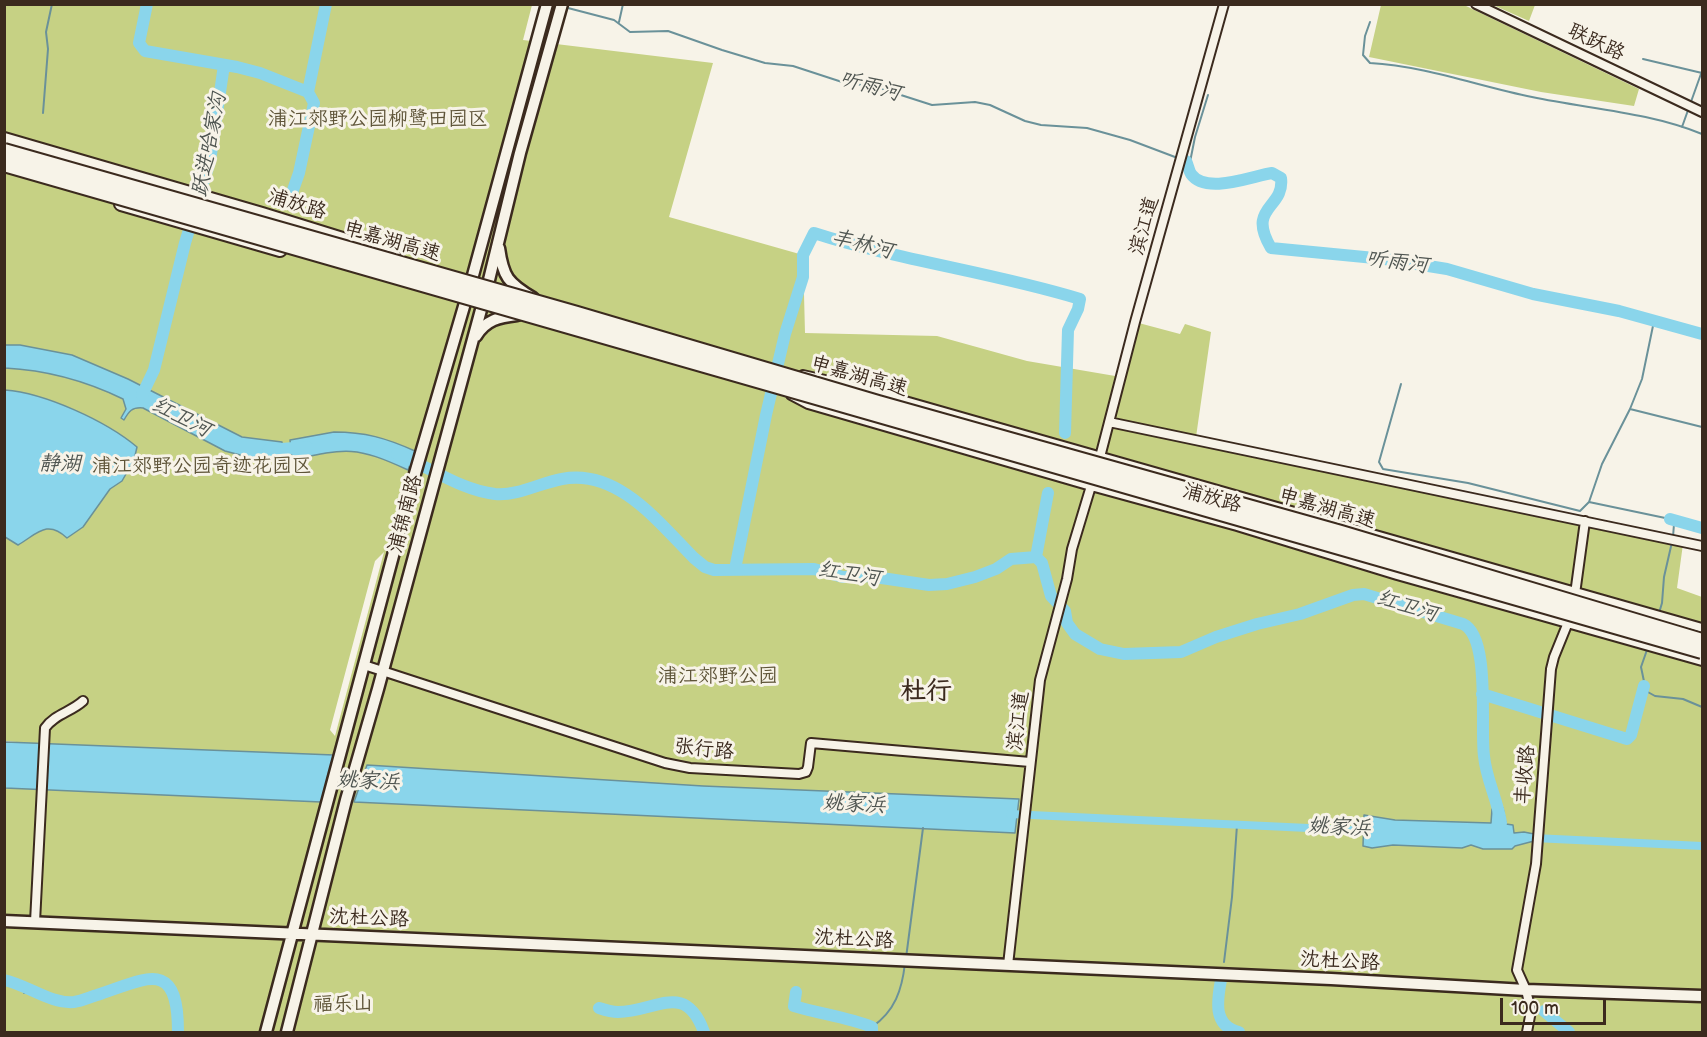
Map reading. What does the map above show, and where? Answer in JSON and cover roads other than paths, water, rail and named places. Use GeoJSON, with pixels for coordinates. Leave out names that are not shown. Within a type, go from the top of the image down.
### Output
{"type":"FeatureCollection","features":[{"type":"Feature","properties":{"kind":"highway","name":"申嘉湖高速"},"geometry":{"type":"LineString","coordinates":[[4,150],[878,403],[1341,533],[1702,639]]}},
{"type":"Feature","properties":{"kind":"highway","name":"申嘉湖高速"},"geometry":{"type":"LineString","coordinates":[[4,164],[1702,653]]}},
{"type":"Feature","properties":{"kind":"main road","name":"浦锦南路"},"geometry":{"type":"LineString","coordinates":[[293,933],[414,477],[472,279],[547,4]]}},
{"type":"Feature","properties":{"kind":"main road","name":"浦锦南路"},"geometry":{"type":"LineString","coordinates":[[287,1032],[346,800],[440,461],[488,284],[520,153],[562,4]]}},
{"type":"Feature","properties":{"kind":"main road","name":"浦放路"},"geometry":{"type":"LineString","coordinates":[[4,139],[782,373],[1357,536],[1571,594]]}},
{"type":"Feature","properties":{"kind":"main road","name":"浦放路"},"geometry":{"type":"LineString","coordinates":[[4,171],[779,390],[1565,619]]}},
{"type":"Feature","properties":{"kind":"main road"},"geometry":{"type":"LineString","coordinates":[[498,241],[505,276],[517,288],[534,298]]}},
{"type":"Feature","properties":{"kind":"main road"},"geometry":{"type":"LineString","coordinates":[[472,341],[480,329],[491,320],[517,315]]}},
{"type":"Feature","properties":{"kind":"main road"},"geometry":{"type":"LineString","coordinates":[[1585,603],[1702,639]]}},
{"type":"Feature","properties":{"kind":"main road"},"geometry":{"type":"LineString","coordinates":[[1582,620],[1702,653]]}},
{"type":"Feature","properties":{"kind":"main road","name":"沈杜公路"},"geometry":{"type":"LineString","coordinates":[[4,921],[1702,996]]}},
{"type":"Feature","properties":{"kind":"main road"},"geometry":{"type":"LineString","coordinates":[[266,1032],[293,933]]}},
{"type":"Feature","properties":{"kind":"street","name":"滨江道"},"geometry":{"type":"LineString","coordinates":[[1100,457],[1146,281],[1224,4]]}},
{"type":"Feature","properties":{"kind":"street","name":"联跃路"},"geometry":{"type":"LineString","coordinates":[[1476,4],[1702,112]]}},
{"type":"Feature","properties":{"kind":"street","name":"浦放路"},"geometry":{"type":"LineString","coordinates":[[782,373],[816,377],[856,387],[1571,594],[1651,612],[1702,628]]}},
{"type":"Feature","properties":{"kind":"street","name":"浦放路"},"geometry":{"type":"LineString","coordinates":[[779,390],[808,404],[1237,526],[1397,575],[1565,619],[1702,661]]}},
{"type":"Feature","properties":{"kind":"street"},"geometry":{"type":"LineString","coordinates":[[1109,422],[1702,546]]}},
{"type":"Feature","properties":{"kind":"street","name":"滨江道"},"geometry":{"type":"LineString","coordinates":[[1008,965],[1040,680],[1077,529],[1091,486]]}},
{"type":"Feature","properties":{"kind":"street","name":"丰收路"},"geometry":{"type":"LineString","coordinates":[[1527,1032],[1531,1011],[1526,990],[1517,970],[1536,864],[1554,657],[1571,594],[1585,521]]}},
{"type":"Feature","properties":{"kind":"street","name":"张行路"},"geometry":{"type":"LineString","coordinates":[[364,665],[665,763],[690,768],[800,774],[806,772],[808,767],[812,743],[1030,762]]}},
{"type":"Feature","properties":{"kind":"street"},"geometry":{"type":"LineString","coordinates":[[35,922],[45,728],[55,718],[83,701]]}},
{"type":"Feature","properties":{"kind":"water"},"geometry":{"type":"Polygon","coordinates":[[[4,345],[20,345],[72,355],[128,379],[242,437],[282,442],[283,461],[259,460],[225,451],[143,408],[131,410],[124,420],[121,418],[126,409],[123,399],[80,382],[51,374],[5,368],[4,345]]]}},
{"type":"Feature","properties":{"kind":"water","name":"静湖"},"geometry":{"type":"Polygon","coordinates":[[[5,390],[56,402],[92,418],[137,447],[134,460],[122,481],[110,489],[83,527],[67,538],[60,532],[48,529],[42,530],[18,545],[5,537],[5,390]]]}},
{"type":"Feature","properties":{"kind":"water"},"geometry":{"type":"Polygon","coordinates":[[[334,432],[375,437],[415,451],[408,470],[376,457],[351,451],[292,460],[290,440],[334,432]]]}},
{"type":"Feature","properties":{"kind":"water"},"geometry":{"type":"Polygon","coordinates":[[[5,742],[334,755],[321,802],[5,788],[5,742]]]}},
{"type":"Feature","properties":{"kind":"water"},"geometry":{"type":"Polygon","coordinates":[[[367,765],[703,786],[1019,799],[1015,833],[354,802],[367,765]]]}},
{"type":"Feature","properties":{"kind":"water"},"geometry":{"type":"Polygon","coordinates":[[[1503,808],[1506,824],[1513,825],[1514,833],[1534,834],[1534,841],[1512,849],[1483,849],[1471,845],[1462,848],[1393,845],[1372,848],[1363,846],[1364,815],[1395,820],[1491,823],[1492,809],[1503,808]]]}},
{"type":"Feature","properties":{"kind":"waterway"},"geometry":{"type":"LineString","coordinates":[[43,113],[48,49],[46,32],[52,4]]}},
{"type":"Feature","properties":{"kind":"waterway","name":"跃进哈家沟"},"geometry":{"type":"LineString","coordinates":[[147,4],[139,43],[145,51],[237,67],[260,73],[308,92],[326,4]]}},
{"type":"Feature","properties":{"kind":"waterway"},"geometry":{"type":"LineString","coordinates":[[619,22],[623,4]]}},
{"type":"Feature","properties":{"kind":"waterway","name":"听雨河"},"geometry":{"type":"LineString","coordinates":[[568,8],[614,20],[630,32],[668,31],[765,63],[793,66],[842,82],[876,87],[932,105],[975,102],[990,105],[1025,121],[1041,125],[1087,128],[1130,140],[1175,157]]}},
{"type":"Feature","properties":{"kind":"waterway"},"geometry":{"type":"LineString","coordinates":[[1370,22],[1365,36],[1363,55],[1370,63],[1411,68],[1512,93],[1640,116],[1702,134]]}},
{"type":"Feature","properties":{"kind":"waterway"},"geometry":{"type":"LineString","coordinates":[[1643,59],[1702,73]]}},
{"type":"Feature","properties":{"kind":"waterway","name":"跃进哈家沟"},"geometry":{"type":"LineString","coordinates":[[142,395],[154,370],[185,243],[210,161],[224,65]]}},
{"type":"Feature","properties":{"kind":"waterway"},"geometry":{"type":"LineString","coordinates":[[1682,127],[1702,71]]}},
{"type":"Feature","properties":{"kind":"waterway"},"geometry":{"type":"LineString","coordinates":[[293,190],[299,173],[314,103],[308,92]]}},
{"type":"Feature","properties":{"kind":"waterway"},"geometry":{"type":"LineString","coordinates":[[1189,167],[1195,137],[1208,95]]}},
{"type":"Feature","properties":{"kind":"waterway","name":"听雨河"},"geometry":{"type":"LineString","coordinates":[[1186,161],[1191,174],[1207,183],[1218,184],[1272,173],[1281,178],[1278,196],[1264,216],[1264,234],[1271,248],[1385,259],[1447,269],[1533,294],[1619,311],[1702,334]]}},
{"type":"Feature","properties":{"kind":"waterway","name":"丰林河"},"geometry":{"type":"LineString","coordinates":[[735,569],[766,415],[785,334],[803,277],[803,255],[814,233],[1080,299],[1068,330],[1065,433]]}},
{"type":"Feature","properties":{"kind":"waterway"},"geometry":{"type":"LineString","coordinates":[[1654,321],[1642,379],[1630,409],[1602,464],[1589,502],[1670,519],[1674,524],[1673,537]]}},
{"type":"Feature","properties":{"kind":"waterway"},"geometry":{"type":"LineString","coordinates":[[1401,384],[1379,462],[1383,469],[1468,483],[1580,511],[1589,502]]}},
{"type":"Feature","properties":{"kind":"waterway"},"geometry":{"type":"LineString","coordinates":[[1630,409],[1702,427]]}},
{"type":"Feature","properties":{"kind":"waterway","name":"红卫河"},"geometry":{"type":"LineString","coordinates":[[268,450],[307,447]]}},
{"type":"Feature","properties":{"kind":"waterway","name":"红卫河"},"geometry":{"type":"LineString","coordinates":[[397,454],[469,488],[495,494],[521,491],[562,479],[582,478],[601,482],[619,490],[636,502],[694,558],[705,567],[714,570],[814,569],[843,577],[868,576],[929,585],[947,584],[975,577],[996,569],[1011,559],[1036,557],[1042,563],[1051,596],[1065,611],[1067,623],[1075,634],[1100,649],[1124,654],[1181,652],[1216,637],[1257,624],[1300,614],[1353,595],[1364,594],[1463,624],[1472,632],[1478,646],[1481,664],[1484,756],[1501,823]]}},
{"type":"Feature","properties":{"kind":"waterway","name":"丰林河"},"geometry":{"type":"LineString","coordinates":[[1036,557],[1048,493]]}},
{"type":"Feature","properties":{"kind":"waterway"},"geometry":{"type":"LineString","coordinates":[[1670,519],[1702,528]]}},
{"type":"Feature","properties":{"kind":"waterway"},"geometry":{"type":"LineString","coordinates":[[1659,613],[1672,542]]}},
{"type":"Feature","properties":{"kind":"waterway"},"geometry":{"type":"LineString","coordinates":[[1648,647],[1641,667],[1646,691],[1655,696],[1683,699],[1702,707]]}},
{"type":"Feature","properties":{"kind":"waterway"},"geometry":{"type":"LineString","coordinates":[[1482,694],[1627,739],[1631,735],[1644,686]]}},
{"type":"Feature","properties":{"kind":"waterway","name":"姚家浜"},"geometry":{"type":"LineString","coordinates":[[330,781],[369,783]]}},
{"type":"Feature","properties":{"kind":"waterway","name":"姚家浜"},"geometry":{"type":"LineString","coordinates":[[1010,814],[1372,831]]}},
{"type":"Feature","properties":{"kind":"waterway"},"geometry":{"type":"LineString","coordinates":[[1224,962],[1232,897],[1237,825]]}},
{"type":"Feature","properties":{"kind":"waterway"},"geometry":{"type":"LineString","coordinates":[[906,958],[923,828]]}},
{"type":"Feature","properties":{"kind":"waterway","name":"姚家浜"},"geometry":{"type":"LineString","coordinates":[[1534,838],[1702,846]]}},
{"type":"Feature","properties":{"kind":"waterway"},"geometry":{"type":"LineString","coordinates":[[872,1027],[892,1007],[902,982],[905,963]]}},
{"type":"Feature","properties":{"kind":"waterway"},"geometry":{"type":"LineString","coordinates":[[4,980],[56,1000],[74,1002],[131,983],[157,979],[166,983],[173,993],[177,1008],[178,1032]]}},
{"type":"Feature","properties":{"kind":"waterway"},"geometry":{"type":"LineString","coordinates":[[1221,980],[1218,996],[1221,1018],[1231,1029],[1239,1032]]}},
{"type":"Feature","properties":{"kind":"waterway"},"geometry":{"type":"LineString","coordinates":[[24,993],[25,986]]}},
{"type":"Feature","properties":{"kind":"waterway"},"geometry":{"type":"LineString","coordinates":[[796,992],[794,1006],[863,1024],[872,1027],[872,1032]]}},
{"type":"Feature","properties":{"kind":"waterway"},"geometry":{"type":"LineString","coordinates":[[599,1008],[618,1012],[668,1002],[678,1003],[688,1007],[696,1016],[704,1032]]}},
{"type":"Feature","properties":{"kind":"waterway"},"geometry":{"type":"LineString","coordinates":[[1544,1011],[1569,1032]]}},
{"type":"Feature","properties":{"kind":"district","name":"杜行"},"geometry":{"type":"Point","coordinates":[926,692]}},
{"type":"Feature","properties":{"kind":"park label","name":"浦江郊野公园柳鹭田园区"},"geometry":{"type":"Point","coordinates":[378,120]}},
{"type":"Feature","properties":{"kind":"park label","name":"浦江郊野公园奇迹花园区"},"geometry":{"type":"Point","coordinates":[202,467]}},
{"type":"Feature","properties":{"kind":"park label","name":"浦江郊野公园"},"geometry":{"type":"Point","coordinates":[718,677]}},
{"type":"Feature","properties":{"kind":"park label","name":"福乐山"},"geometry":{"type":"Point","coordinates":[343,1005]}}]}
